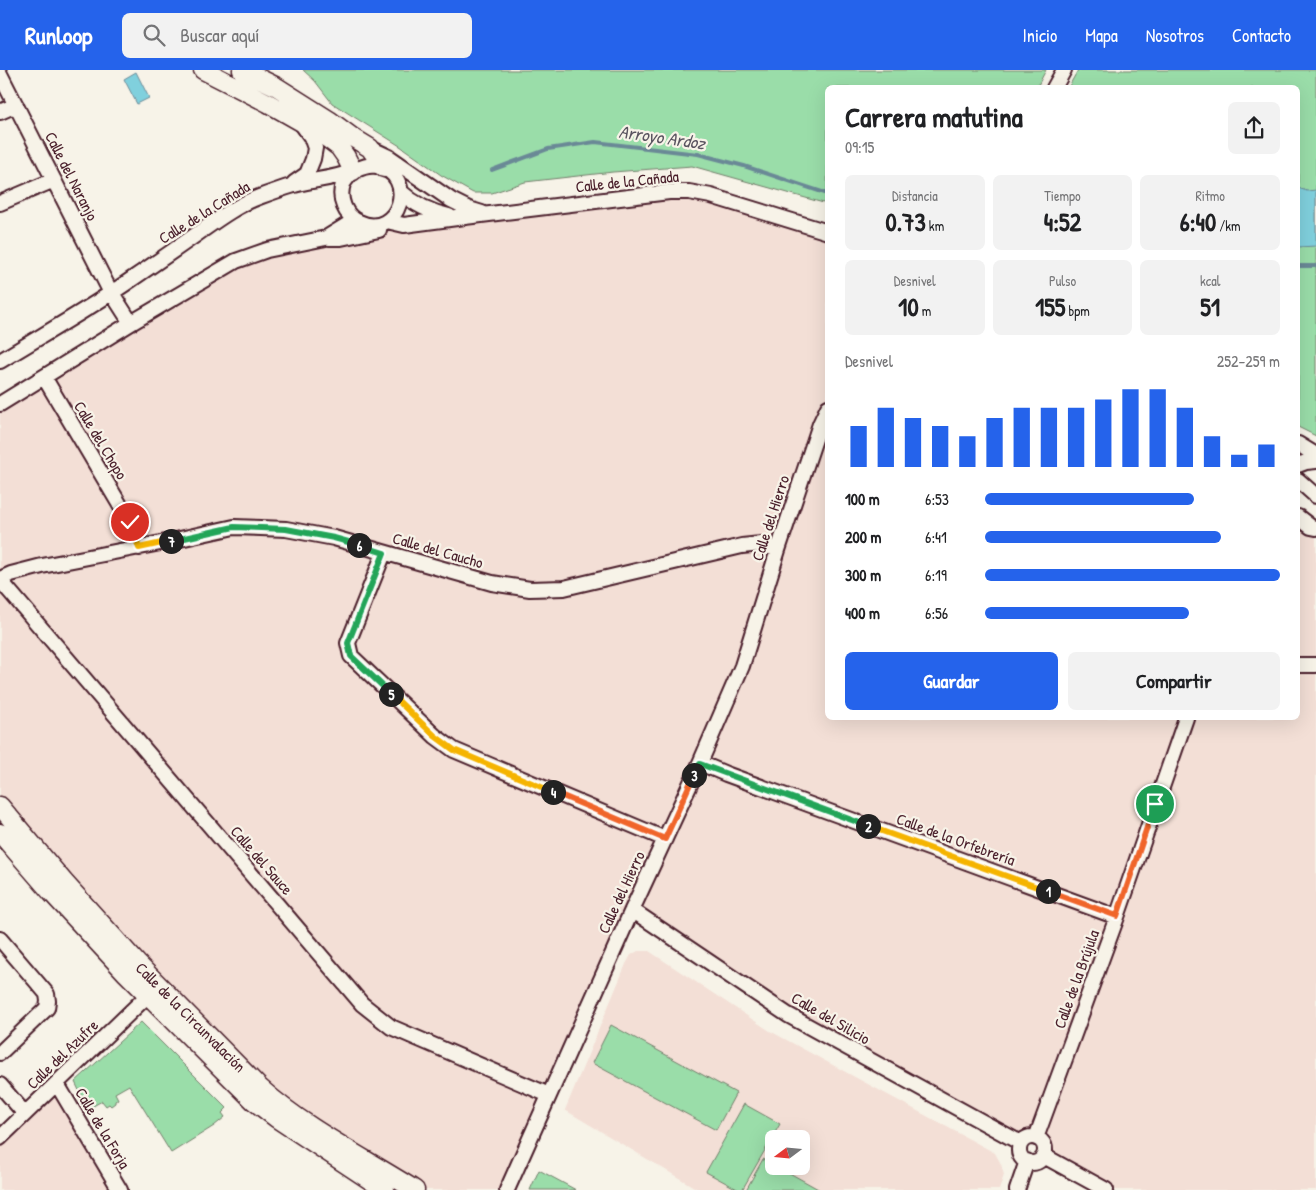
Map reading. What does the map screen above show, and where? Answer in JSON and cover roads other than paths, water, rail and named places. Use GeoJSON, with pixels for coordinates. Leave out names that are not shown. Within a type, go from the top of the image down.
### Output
{"type":"FeatureCollection","features":[{"type":"Feature","properties":{"kind":"street"},"geometry":{"type":"LineString","coordinates":[[203,70],[268,103],[319,132],[339,147],[346,157],[352,172]]}},
{"type":"Feature","properties":{"kind":"street"},"geometry":{"type":"LineString","coordinates":[[242,70],[277,87],[370,148],[384,168],[392,174],[398,182],[401,192],[400,203],[395,214],[387,221],[378,225],[368,225],[355,220],[346,212],[341,198],[343,184],[352,172],[363,166],[374,165],[384,168]]}},
{"type":"Feature","properties":{"kind":"street"},"geometry":{"type":"LineString","coordinates":[[1056,85],[1064,70]]}},
{"type":"Feature","properties":{"kind":"street","name":"Calle del Naranjo"},"geometry":{"type":"LineString","coordinates":[[0,74],[112,293]]}},
{"type":"Feature","properties":{"kind":"street"},"geometry":{"type":"LineString","coordinates":[[0,112],[16,105]]}},
{"type":"Feature","properties":{"kind":"street"},"geometry":{"type":"LineString","coordinates":[[290,186],[307,174],[313,160],[315,148],[311,137],[302,123]]}},
{"type":"Feature","properties":{"kind":"street","name":"Calle de la Cañada"},"geometry":{"type":"LineString","coordinates":[[370,148],[388,157],[451,200],[485,214]]}},
{"type":"Feature","properties":{"kind":"street","name":"Calle de la Cañada"},"geometry":{"type":"LineString","coordinates":[[0,361],[112,293],[224,216],[252,200],[290,186],[352,172]]}},
{"type":"Feature","properties":{"kind":"street"},"geometry":{"type":"LineString","coordinates":[[0,203],[54,180]]}},
{"type":"Feature","properties":{"kind":"street","name":"Calle de la Cañada"},"geometry":{"type":"LineString","coordinates":[[401,192],[410,201],[426,210],[457,218]]}},
{"type":"Feature","properties":{"kind":"street","name":"Calle de la Cañada"},"geometry":{"type":"LineString","coordinates":[[0,404],[130,323],[236,261],[267,250],[404,225],[669,192],[689,192],[711,196],[825,231]]}},
{"type":"Feature","properties":{"kind":"street","name":"Calle de la Cañada"},"geometry":{"type":"LineString","coordinates":[[326,238],[355,220]]}},
{"type":"Feature","properties":{"kind":"street","name":"Calle de la Cañada"},"geometry":{"type":"LineString","coordinates":[[387,221],[404,225]]}},
{"type":"Feature","properties":{"kind":"street"},"geometry":{"type":"LineString","coordinates":[[112,293],[130,323]]}},
{"type":"Feature","properties":{"kind":"street","name":"Calle del Chopo"},"geometry":{"type":"LineString","coordinates":[[44,378],[130,522],[139,548]]}},
{"type":"Feature","properties":{"kind":"street","name":"Calle del Hierro"},"geometry":{"type":"LineString","coordinates":[[507,1190],[632,910],[700,764],[742,666],[778,550],[825,413]]}},
{"type":"Feature","properties":{"kind":"street"},"geometry":{"type":"LineString","coordinates":[[1300,445],[1316,456]]}},
{"type":"Feature","properties":{"kind":"street"},"geometry":{"type":"LineString","coordinates":[[1300,464],[1316,461]]}},
{"type":"Feature","properties":{"kind":"street"},"geometry":{"type":"LineString","coordinates":[[1300,482],[1316,496]]}},
{"type":"Feature","properties":{"kind":"street"},"geometry":{"type":"LineString","coordinates":[[1300,519],[1310,527]]}},
{"type":"Feature","properties":{"kind":"street","name":"Calle del Caucho"},"geometry":{"type":"LineString","coordinates":[[0,579],[11,574],[42,566],[139,548],[234,527],[286,529],[334,538],[492,583],[530,589],[564,588],[742,546],[761,544],[778,550]]}},
{"type":"Feature","properties":{"kind":"street"},"geometry":{"type":"LineString","coordinates":[[384,553],[348,643],[351,656],[435,736],[454,750],[665,839]]}},
{"type":"Feature","properties":{"kind":"street","name":"Calle del Sauce"},"geometry":{"type":"LineString","coordinates":[[0,579],[362,1004],[391,1027],[549,1095]]}},
{"type":"Feature","properties":{"kind":"street"},"geometry":{"type":"LineString","coordinates":[[1300,665],[1316,665]]}},
{"type":"Feature","properties":{"kind":"street","name":"Calle de la Brújula"},"geometry":{"type":"LineString","coordinates":[[1036,1138],[1117,916],[1185,720]]}},
{"type":"Feature","properties":{"kind":"street","name":"Calle de la Orfebrería"},"geometry":{"type":"LineString","coordinates":[[700,764],[1117,916]]}},
{"type":"Feature","properties":{"kind":"street","name":"Calle de la Circunvalación"},"geometry":{"type":"LineString","coordinates":[[0,806],[64,882],[137,963],[260,1088],[313,1127],[415,1190]]}},
{"type":"Feature","properties":{"kind":"street","name":"Calle de la Circunvalación"},"geometry":{"type":"LineString","coordinates":[[0,833],[51,892],[126,973],[265,1110],[385,1190]]}},
{"type":"Feature","properties":{"kind":"street","name":"Calle del Silicio"},"geometry":{"type":"LineString","coordinates":[[632,910],[788,1015],[1021,1143]]}},
{"type":"Feature","properties":{"kind":"street"},"geometry":{"type":"LineString","coordinates":[[0,940],[47,994],[48,1001],[47,1008],[0,1053]]}},
{"type":"Feature","properties":{"kind":"street","name":"Calle del Azufre"},"geometry":{"type":"LineString","coordinates":[[0,1138],[148,995]]}},
{"type":"Feature","properties":{"kind":"street","name":"Calle de la Forja"},"geometry":{"type":"LineString","coordinates":[[56,1084],[120,1190]]}},
{"type":"Feature","properties":{"kind":"street"},"geometry":{"type":"LineString","coordinates":[[0,1085],[25,1114]]}},
{"type":"Feature","properties":{"kind":"street"},"geometry":{"type":"LineString","coordinates":[[1036,1138],[1041,1141],[1045,1149],[1044,1156],[1033,1163],[1022,1157],[1019,1150],[1021,1143],[1025,1139],[1036,1138]]}},
{"type":"Feature","properties":{"kind":"street"},"geometry":{"type":"LineString","coordinates":[[1044,1156],[1106,1190]]}},
{"type":"Feature","properties":{"kind":"street"},"geometry":{"type":"LineString","coordinates":[[1017,1190],[1027,1161]]}},
{"type":"Feature","properties":{"kind":"water"},"geometry":{"type":"Polygon","coordinates":[[[136,72],[149,98],[137,104],[124,79],[136,72]]]}},
{"type":"Feature","properties":{"kind":"water"},"geometry":{"type":"Polygon","coordinates":[[[1300,189],[1307,191],[1316,190],[1316,246],[1300,247],[1300,189]]]}},
{"type":"Feature","properties":{"kind":"waterway","name":"Arroyo Ardoz"},"geometry":{"type":"LineString","coordinates":[[492,170],[548,149],[595,142],[698,154],[744,166],[825,193]]}},
{"type":"Feature","properties":{"kind":"waterway","name":"Arroyo Ardoz"},"geometry":{"type":"LineString","coordinates":[[1300,266],[1316,266]]}}]}
